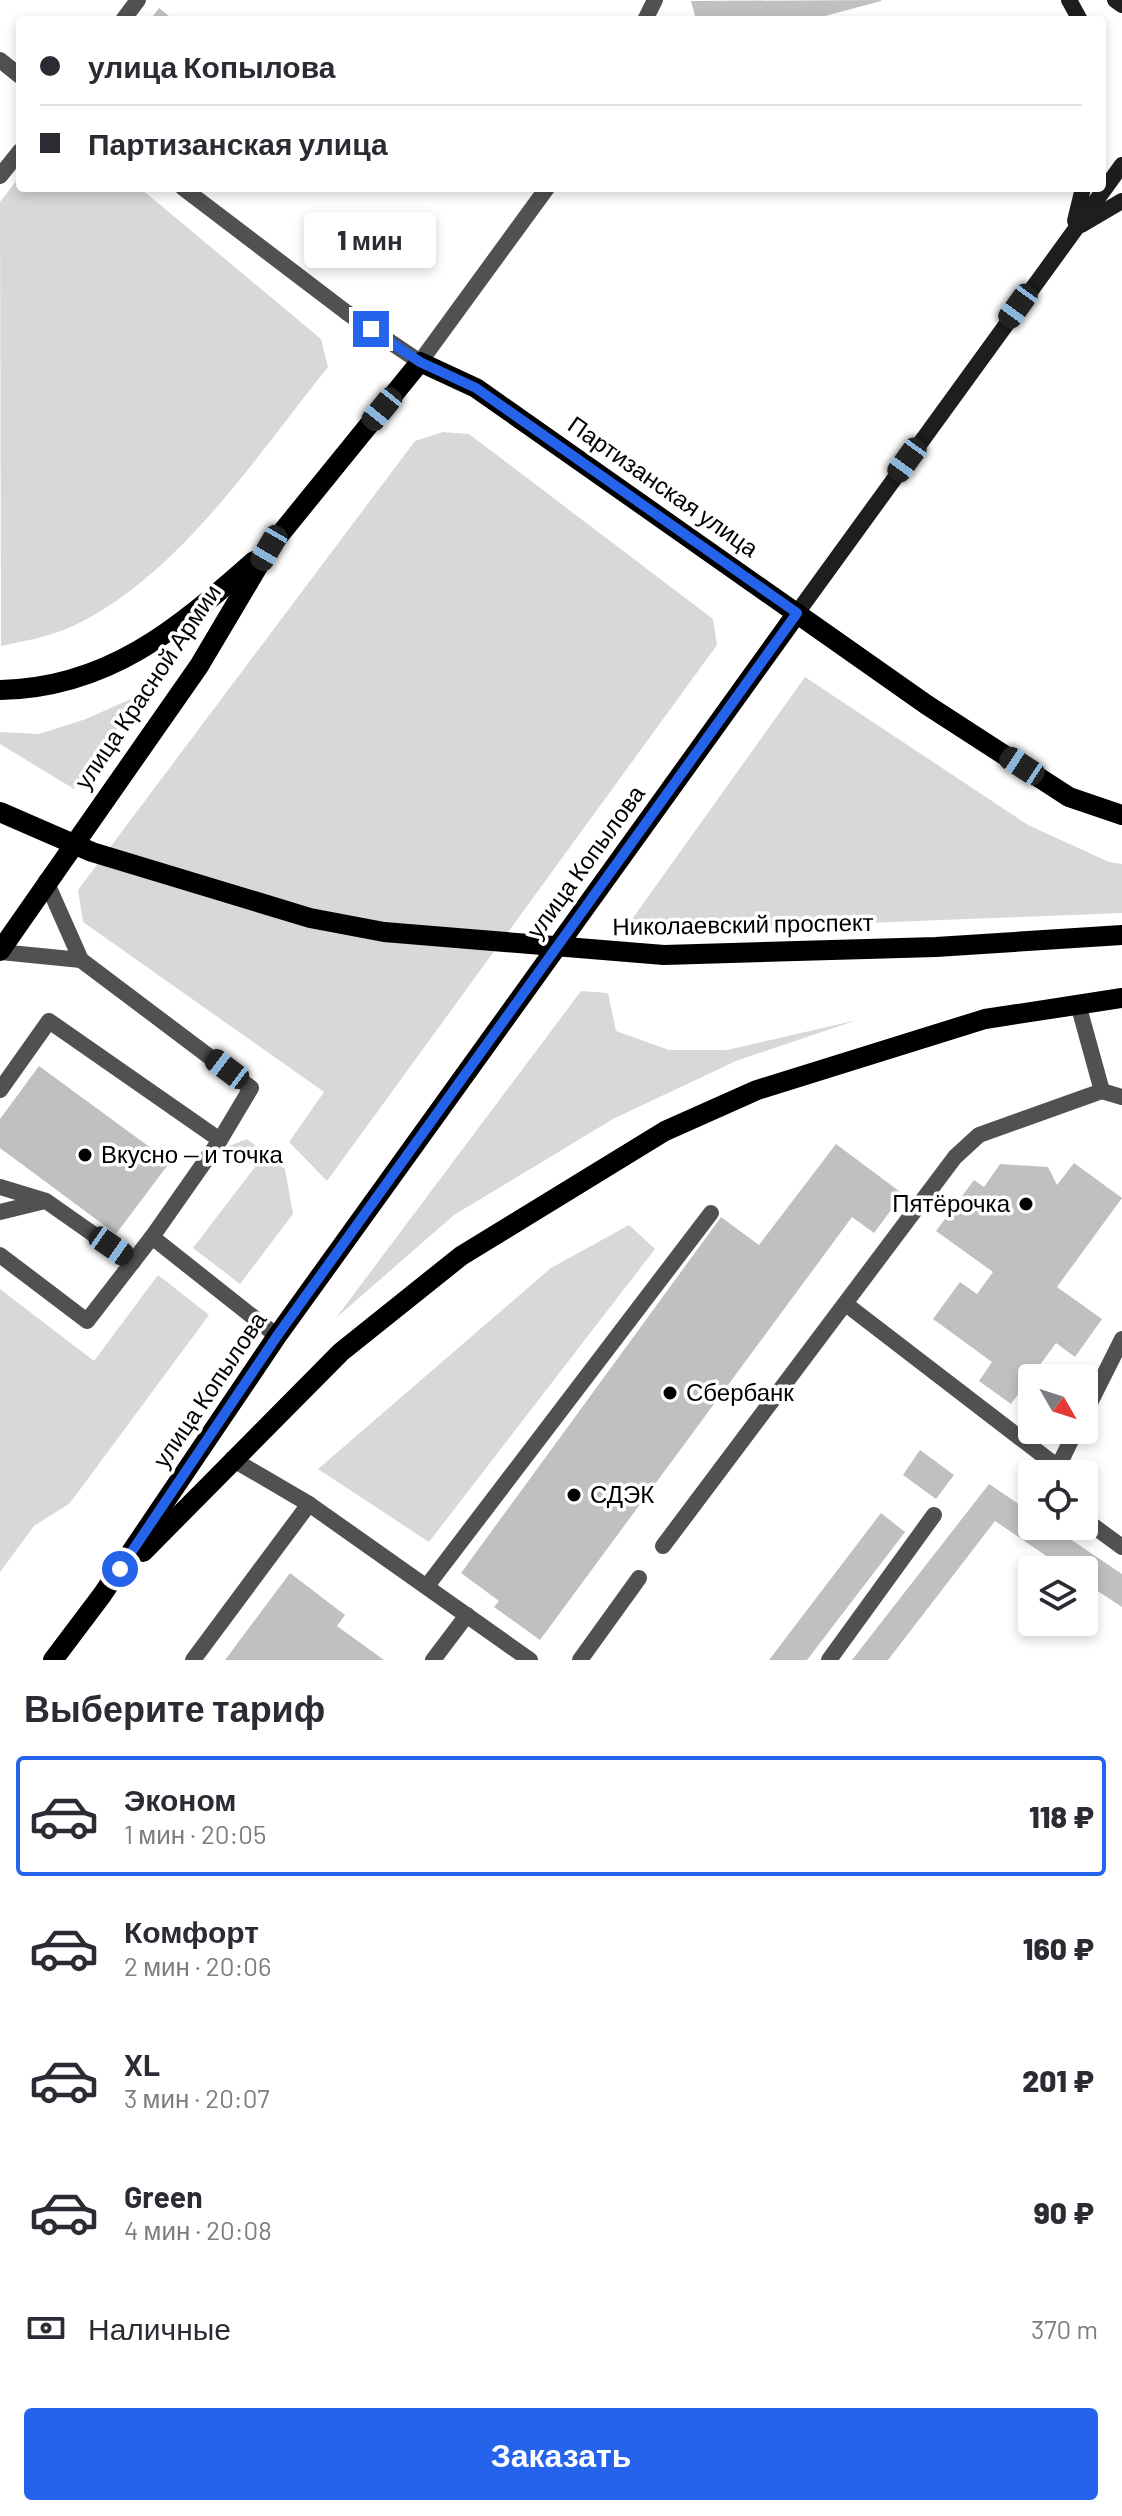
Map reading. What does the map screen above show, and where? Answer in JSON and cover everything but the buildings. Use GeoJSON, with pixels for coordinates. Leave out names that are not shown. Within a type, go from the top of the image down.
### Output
{"type":"FeatureCollection","features":[{"type":"Feature","properties":{"kind":"main road"},"geometry":{"type":"LineString","coordinates":[[1115,0],[1122,5]]}},
{"type":"Feature","properties":{"kind":"main road","name":"улица Копылова"},"geometry":{"type":"LineString","coordinates":[[1106,186],[1122,165]]}},
{"type":"Feature","properties":{"kind":"main road"},"geometry":{"type":"LineString","coordinates":[[1073,230],[1082,192]]}},
{"type":"Feature","properties":{"kind":"main road","name":"улица Копылова"},"geometry":{"type":"LineString","coordinates":[[53,1660],[102,1595],[277,1336],[1102,192]]}},
{"type":"Feature","properties":{"kind":"main road"},"geometry":{"type":"LineString","coordinates":[[1073,230],[1122,201]]}},
{"type":"Feature","properties":{"kind":"main road","name":"улица Красной Армии"},"geometry":{"type":"LineString","coordinates":[[0,952],[46,881],[199,666],[269,548],[420,362]]}},
{"type":"Feature","properties":{"kind":"main road","name":"Партизанская улица"},"geometry":{"type":"LineString","coordinates":[[420,362],[476,388],[927,705],[1069,797],[1122,815]]}},
{"type":"Feature","properties":{"kind":"main road"},"geometry":{"type":"LineString","coordinates":[[0,690],[29,690],[81,678],[138,654],[185,622],[269,548]]}},
{"type":"Feature","properties":{"kind":"main road","name":"Николаевский проспект"},"geometry":{"type":"LineString","coordinates":[[7,816],[92,852],[310,918],[384,932],[616,954],[786,954],[1122,935]]}},
{"type":"Feature","properties":{"kind":"main road","name":"улица Копылова"},"geometry":{"type":"LineString","coordinates":[[102,1595],[232,1459],[341,1352],[461,1256],[665,1131],[757,1090],[985,1019],[1122,998]]}},
{"type":"Feature","properties":{"kind":"street"},"geometry":{"type":"LineString","coordinates":[[0,60],[16,73]]}},
{"type":"Feature","properties":{"kind":"street"},"geometry":{"type":"LineString","coordinates":[[0,176],[16,156]]}},
{"type":"Feature","properties":{"kind":"street","name":"Партизанская улица"},"geometry":{"type":"LineString","coordinates":[[188,192],[346,312],[420,362]]}},
{"type":"Feature","properties":{"kind":"street","name":"улица Красной Армии"},"geometry":{"type":"LineString","coordinates":[[420,362],[544,192]]}},
{"type":"Feature","properties":{"kind":"street"},"geometry":{"type":"LineString","coordinates":[[0,1255],[87,1321],[152,1237],[220,1140],[251,1088],[81,960],[46,881]]}},
{"type":"Feature","properties":{"kind":"street"},"geometry":{"type":"LineString","coordinates":[[0,952],[81,960]]}},
{"type":"Feature","properties":{"kind":"street"},"geometry":{"type":"LineString","coordinates":[[1078,1004],[1102,1091]]}},
{"type":"Feature","properties":{"kind":"street"},"geometry":{"type":"LineString","coordinates":[[0,1090],[49,1021],[220,1140]]}},
{"type":"Feature","properties":{"kind":"street"},"geometry":{"type":"LineString","coordinates":[[663,1546],[847,1305],[955,1157],[979,1135],[1102,1091],[1122,1097]]}},
{"type":"Feature","properties":{"kind":"street"},"geometry":{"type":"LineString","coordinates":[[0,1187],[46,1201],[133,1262]]}},
{"type":"Feature","properties":{"kind":"street"},"geometry":{"type":"LineString","coordinates":[[0,1212],[46,1201]]}},
{"type":"Feature","properties":{"kind":"street"},"geometry":{"type":"LineString","coordinates":[[427,1586],[711,1213]]}},
{"type":"Feature","properties":{"kind":"street"},"geometry":{"type":"LineString","coordinates":[[152,1237],[277,1336]]}},
{"type":"Feature","properties":{"kind":"street"},"geometry":{"type":"LineString","coordinates":[[847,1305],[1045,1460]]}},
{"type":"Feature","properties":{"kind":"street"},"geometry":{"type":"LineString","coordinates":[[1098,1387],[1122,1339]]}},
{"type":"Feature","properties":{"kind":"street"},"geometry":{"type":"LineString","coordinates":[[232,1459],[309,1504],[528,1659]]}},
{"type":"Feature","properties":{"kind":"street"},"geometry":{"type":"LineString","coordinates":[[193,1660],[309,1504]]}},
{"type":"Feature","properties":{"kind":"street"},"geometry":{"type":"LineString","coordinates":[[829,1660],[934,1515]]}},
{"type":"Feature","properties":{"kind":"street"},"geometry":{"type":"LineString","coordinates":[[1098,1529],[1122,1547]]}},
{"type":"Feature","properties":{"kind":"street"},"geometry":{"type":"LineString","coordinates":[[580,1660],[639,1578]]}},
{"type":"Feature","properties":{"kind":"street"},"geometry":{"type":"LineString","coordinates":[[433,1660],[467,1615]]}},
{"type":"Feature","properties":{"kind":"shaded area"},"geometry":{"type":"Polygon","coordinates":[[[16,181],[16,192],[145,192],[321,339],[328,367],[217,507],[154,571],[120,598],[73,626],[1,646],[0,202],[16,181]]]}},
{"type":"Feature","properties":{"kind":"shaded area"},"geometry":{"type":"Polygon","coordinates":[[[443,432],[469,434],[713,619],[717,645],[327,1181],[289,1142],[324,1092],[83,922],[78,890],[415,441],[443,432]]]}},
{"type":"Feature","properties":{"kind":"shaded area"},"geometry":{"type":"Polygon","coordinates":[[[805,677],[1028,825],[1109,862],[1122,864],[1122,913],[765,927],[630,922],[805,677]]]}},
{"type":"Feature","properties":{"kind":"shaded area"},"geometry":{"type":"Polygon","coordinates":[[[142,694],[74,789],[0,744],[0,732],[39,734],[86,719],[142,694]]]}},
{"type":"Feature","properties":{"kind":"shaded area"},"geometry":{"type":"Polygon","coordinates":[[[581,991],[608,993],[616,1031],[669,1050],[727,1050],[857,1020],[736,1061],[613,1119],[454,1215],[336,1318],[581,991]]]}},
{"type":"Feature","properties":{"kind":"shaded area"},"geometry":{"type":"Polygon","coordinates":[[[247,1139],[285,1169],[293,1214],[240,1284],[193,1248],[255,1167],[229,1146],[247,1139]]]}},
{"type":"Feature","properties":{"kind":"shaded area"},"geometry":{"type":"Polygon","coordinates":[[[629,1225],[655,1249],[429,1542],[318,1469],[551,1268],[629,1225]]]}},
{"type":"Feature","properties":{"kind":"shaded area"},"geometry":{"type":"Polygon","coordinates":[[[158,1275],[209,1315],[70,1503],[34,1526],[0,1572],[0,1289],[94,1361],[158,1275]]]}},
{"type":"Feature","properties":{"kind":"place","name":"Вкусно — и точка"},"geometry":{"type":"Point","coordinates":[85,1155]}},
{"type":"Feature","properties":{"kind":"place","name":"Пятёрочка"},"geometry":{"type":"Point","coordinates":[1026,1204]}},
{"type":"Feature","properties":{"kind":"place","name":"Сбербанк"},"geometry":{"type":"Point","coordinates":[670,1393]}},
{"type":"Feature","properties":{"kind":"place","name":"СДЭК"},"geometry":{"type":"Point","coordinates":[574,1495]}},
{"type":"Feature","properties":{"kind":"route"},"geometry":{"type":"LineString","coordinates":[[120,1569],[277,1336],[797,613],[476,388],[420,362],[371,329]]}}]}
